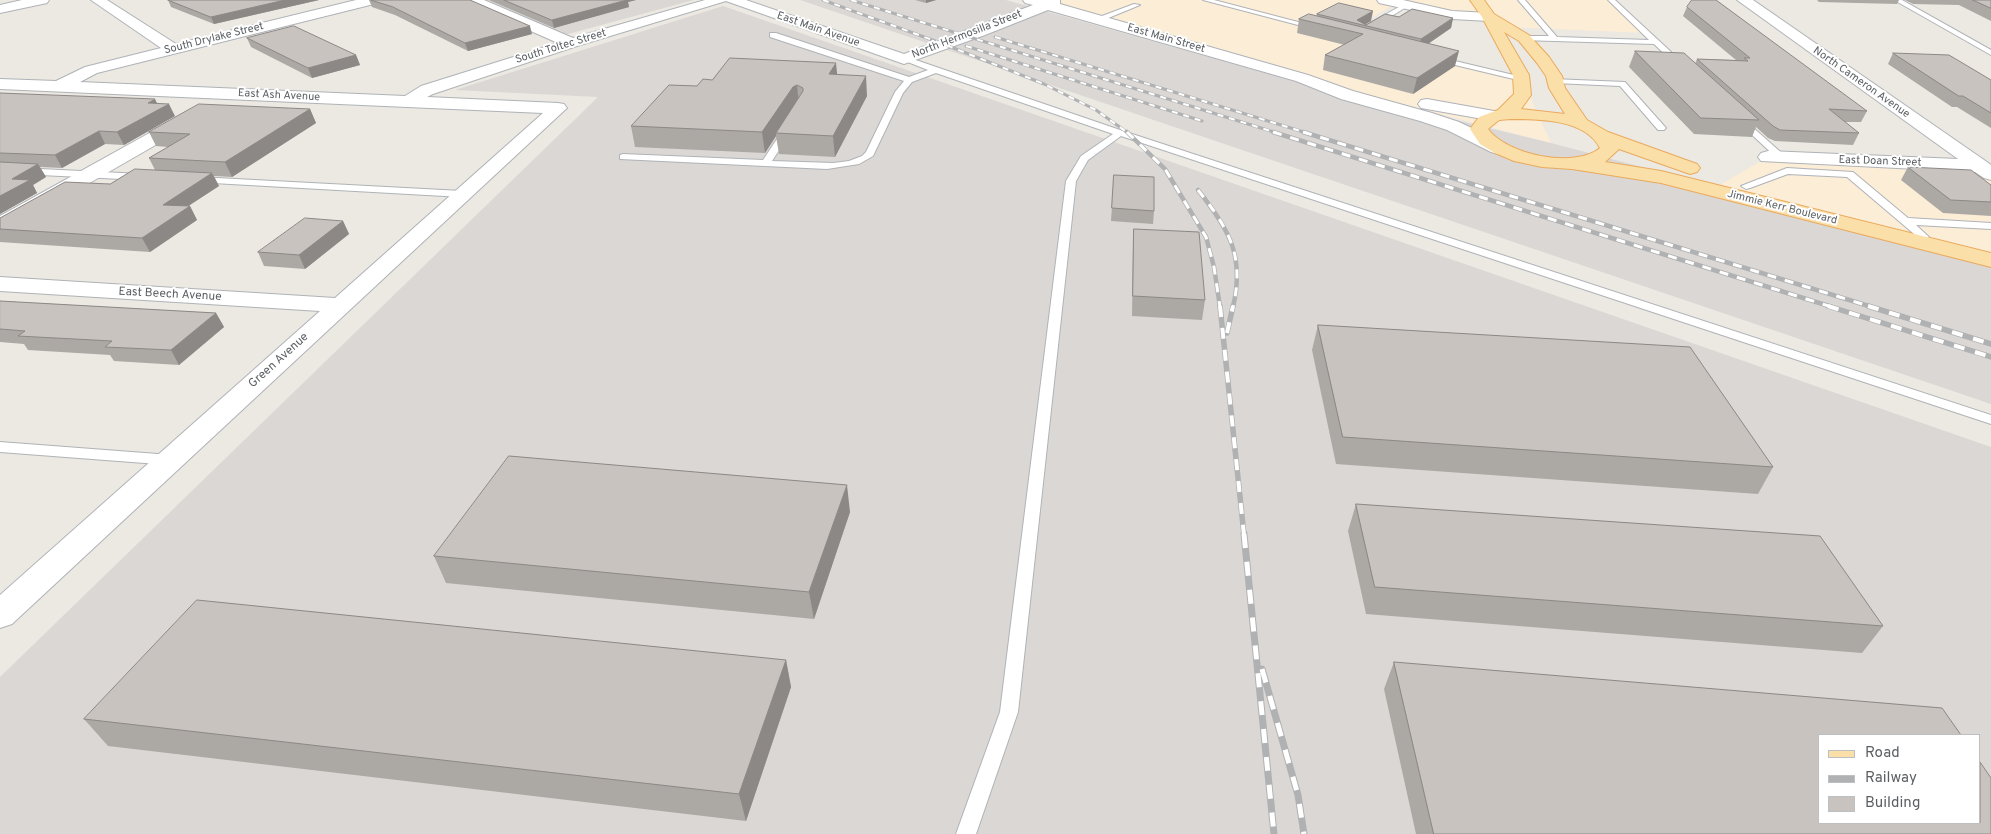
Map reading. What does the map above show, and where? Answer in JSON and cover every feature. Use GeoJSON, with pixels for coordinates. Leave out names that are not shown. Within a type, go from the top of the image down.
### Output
{"type":"FeatureCollection","features":[{"type":"Feature","properties":{"kind":"main road"},"geometry":{"type":"LineString","coordinates":[[1477,0],[1489,17],[1522,79],[1523,95],[1514,106],[1482,123],[1479,129],[1487,142],[1498,148],[1532,159],[1571,163],[1598,159],[1606,154],[1610,149],[1608,142],[1602,136]]}},
{"type":"Feature","properties":{"kind":"main road"},"geometry":{"type":"LineString","coordinates":[[1489,17],[1524,38],[1543,60],[1557,88],[1581,124]]}},
{"type":"Feature","properties":{"kind":"main road"},"geometry":{"type":"LineString","coordinates":[[1499,115],[1539,115],[1581,124]]}},
{"type":"Feature","properties":{"kind":"main road","name":"Jimmie Kerr Boulevard"},"geometry":{"type":"LineString","coordinates":[[1581,124],[1602,136],[1663,160],[1746,186],[1991,256]]}},
{"type":"Feature","properties":{"kind":"main road","name":"Jimmie Kerr Boulevard"},"geometry":{"type":"LineString","coordinates":[[1571,163],[1669,179],[1991,260]]}},
{"type":"Feature","properties":{"kind":"street"},"geometry":{"type":"LineString","coordinates":[[0,8],[42,0]]}},
{"type":"Feature","properties":{"kind":"street"},"geometry":{"type":"LineString","coordinates":[[98,0],[173,49]]}},
{"type":"Feature","properties":{"kind":"street","name":"South Drylake Street"},"geometry":{"type":"LineString","coordinates":[[58,86],[91,70],[374,0]]}},
{"type":"Feature","properties":{"kind":"street"},"geometry":{"type":"LineString","coordinates":[[472,0],[572,43]]}},
{"type":"Feature","properties":{"kind":"street","name":"South Toltec Street"},"geometry":{"type":"LineString","coordinates":[[406,102],[427,90],[572,43],[720,0]]}},
{"type":"Feature","properties":{"kind":"street","name":"East Main Avenue"},"geometry":{"type":"LineString","coordinates":[[732,0],[904,59]]}},
{"type":"Feature","properties":{"kind":"street","name":"East Main Street"},"geometry":{"type":"LineString","coordinates":[[1030,0],[1052,2],[1098,19],[1302,78],[1419,103],[1499,115]]}},
{"type":"Feature","properties":{"kind":"street"},"geometry":{"type":"LineString","coordinates":[[1384,0],[1452,15],[1489,17]]}},
{"type":"Feature","properties":{"kind":"street","name":"North Cameron Avenue"},"geometry":{"type":"LineString","coordinates":[[1744,0],[1987,169]]}},
{"type":"Feature","properties":{"kind":"street","name":"North Hermosilla Street"},"geometry":{"type":"LineString","coordinates":[[904,59],[980,32],[1052,2]]}},
{"type":"Feature","properties":{"kind":"street","name":"East Main Street"},"geometry":{"type":"LineString","coordinates":[[1302,78],[1348,95],[1453,126],[1498,148]]}},
{"type":"Feature","properties":{"kind":"street","name":"East Ash Avenue"},"geometry":{"type":"LineString","coordinates":[[0,84],[558,108]]}},
{"type":"Feature","properties":{"kind":"street"},"geometry":{"type":"LineString","coordinates":[[0,225],[231,94]]}},
{"type":"Feature","properties":{"kind":"street","name":"Green Avenue"},"geometry":{"type":"LineString","coordinates":[[0,615],[558,108]]}},
{"type":"Feature","properties":{"kind":"street","name":"East Doan Street"},"geometry":{"type":"LineString","coordinates":[[1775,158],[1987,169]]}},
{"type":"Feature","properties":{"kind":"street","name":"East Beech Avenue"},"geometry":{"type":"LineString","coordinates":[[0,284],[340,305]]}},
{"type":"Feature","properties":{"kind":"lane"},"geometry":{"type":"LineString","coordinates":[[1206,0],[1322,29]]}},
{"type":"Feature","properties":{"kind":"lane"},"geometry":{"type":"LineString","coordinates":[[1521,0],[1556,39]]}},
{"type":"Feature","properties":{"kind":"lane"},"geometry":{"type":"LineString","coordinates":[[1611,0],[1685,68]]}},
{"type":"Feature","properties":{"kind":"lane"},"geometry":{"type":"LineString","coordinates":[[1897,0],[1991,53]]}},
{"type":"Feature","properties":{"kind":"lane"},"geometry":{"type":"LineString","coordinates":[[1098,19],[1136,5]]}},
{"type":"Feature","properties":{"kind":"lane"},"geometry":{"type":"LineString","coordinates":[[1368,27],[1406,5]]}},
{"type":"Feature","properties":{"kind":"lane"},"geometry":{"type":"LineString","coordinates":[[773,35],[909,80]]}},
{"type":"Feature","properties":{"kind":"lane"},"geometry":{"type":"LineString","coordinates":[[1524,38],[1656,42]]}},
{"type":"Feature","properties":{"kind":"lane"},"geometry":{"type":"LineString","coordinates":[[1427,55],[1522,79]]}},
{"type":"Feature","properties":{"kind":"lane"},"geometry":{"type":"LineString","coordinates":[[904,59],[1120,133],[1991,420]]}},
{"type":"Feature","properties":{"kind":"lane"},"geometry":{"type":"LineString","coordinates":[[623,157],[765,164],[850,165],[861,161],[870,154],[898,92],[909,80],[935,70]]}},
{"type":"Feature","properties":{"kind":"lane"},"geometry":{"type":"LineString","coordinates":[[1555,81],[1622,84],[1661,128]]}},
{"type":"Feature","properties":{"kind":"lane"},"geometry":{"type":"LineString","coordinates":[[1736,115],[1775,158]]}},
{"type":"Feature","properties":{"kind":"lane"},"geometry":{"type":"LineString","coordinates":[[765,164],[795,118]]}},
{"type":"Feature","properties":{"kind":"lane"},"geometry":{"type":"LineString","coordinates":[[966,834],[1009,712],[1071,181],[1084,158],[1120,133]]}},
{"type":"Feature","properties":{"kind":"lane"},"geometry":{"type":"LineString","coordinates":[[0,170],[158,178]]}},
{"type":"Feature","properties":{"kind":"lane"},"geometry":{"type":"LineString","coordinates":[[1746,186],[1787,171],[1850,174],[1924,237]]}},
{"type":"Feature","properties":{"kind":"lane"},"geometry":{"type":"LineString","coordinates":[[187,180],[462,194]]}},
{"type":"Feature","properties":{"kind":"lane"},"geometry":{"type":"LineString","coordinates":[[1906,221],[1991,226]]}},
{"type":"Feature","properties":{"kind":"lane"},"geometry":{"type":"LineString","coordinates":[[0,447],[171,460]]}},
{"type":"Feature","properties":{"kind":"shaded area"},"geometry":{"type":"Polygon","coordinates":[[[472,0],[694,0],[557,37],[472,0]]]}},
{"type":"Feature","properties":{"kind":"shaded area"},"geometry":{"type":"Polygon","coordinates":[[[800,0],[1006,0],[1294,81],[1551,143],[1991,259],[1991,404],[800,0]]]}},
{"type":"Feature","properties":{"kind":"shaded area"},"geometry":{"type":"Polygon","coordinates":[[[1030,0],[1611,0],[1647,33],[1505,27],[1489,17],[1397,3],[1342,34],[1522,79],[1551,143],[1302,78],[1030,0]]]}},
{"type":"Feature","properties":{"kind":"shaded area"},"geometry":{"type":"Polygon","coordinates":[[[723,6],[1991,447],[1991,834],[0,834],[0,677],[598,97],[455,90],[723,6]]]}},
{"type":"Feature","properties":{"kind":"shaded area"},"geometry":{"type":"Polygon","coordinates":[[[1768,157],[1991,166],[1991,259],[1716,187],[1768,157]]]}},
{"type":"Feature","properties":{"kind":"building"},"geometry":{"type":"Polygon","coordinates":[[[168,0],[285,0],[211,17],[168,0]]]}},
{"type":"Feature","properties":{"kind":"building"},"geometry":{"type":"Polygon","coordinates":[[[371,0],[470,0],[530,26],[465,43],[393,7],[371,0]]]}},
{"type":"Feature","properties":{"kind":"building"},"geometry":{"type":"Polygon","coordinates":[[[504,0],[627,0],[552,20],[504,0]]]}},
{"type":"Feature","properties":{"kind":"building"},"geometry":{"type":"Polygon","coordinates":[[[1692,0],[1716,0],[1867,111],[1829,109],[1859,133],[1780,130],[1773,126],[1697,59],[1748,61],[1744,58],[1750,58],[1687,7],[1692,0]]]}},
{"type":"Feature","properties":{"kind":"building"},"geometry":{"type":"Polygon","coordinates":[[[1973,0],[1991,0],[1991,8],[1973,0]]]}},
{"type":"Feature","properties":{"kind":"building"},"geometry":{"type":"Polygon","coordinates":[[[1339,3],[1373,11],[1357,20],[1366,25],[1385,14],[1399,17],[1412,9],[1453,18],[1421,39],[1317,14],[1339,3]]]}},
{"type":"Feature","properties":{"kind":"building"},"geometry":{"type":"Polygon","coordinates":[[[1309,14],[1459,51],[1417,78],[1325,55],[1363,34],[1299,19],[1309,14]]]}},
{"type":"Feature","properties":{"kind":"building"},"geometry":{"type":"Polygon","coordinates":[[[294,26],[356,55],[308,68],[247,38],[294,26]]]}},
{"type":"Feature","properties":{"kind":"building"},"geometry":{"type":"Polygon","coordinates":[[[1635,51],[1684,53],[1759,120],[1701,118],[1635,51]]]}},
{"type":"Feature","properties":{"kind":"building"},"geometry":{"type":"Polygon","coordinates":[[[1893,53],[1949,55],[1991,80],[1991,113],[1963,96],[1959,96],[1893,53]]]}},
{"type":"Feature","properties":{"kind":"building"},"geometry":{"type":"Polygon","coordinates":[[[730,58],[836,63],[829,74],[866,76],[833,136],[776,133],[803,91],[803,88],[797,85],[793,87],[762,132],[631,126],[669,85],[697,86],[703,79],[712,80],[730,58]]]}},
{"type":"Feature","properties":{"kind":"building"},"geometry":{"type":"Polygon","coordinates":[[[0,93],[155,99],[148,103],[169,104],[117,132],[99,131],[55,155],[0,153],[0,93]]]}},
{"type":"Feature","properties":{"kind":"building"},"geometry":{"type":"Polygon","coordinates":[[[199,104],[310,109],[225,162],[149,158],[190,134],[149,132],[199,104]]]}},
{"type":"Feature","properties":{"kind":"building"},"geometry":{"type":"Polygon","coordinates":[[[0,162],[38,164],[12,179],[30,180],[0,196],[0,162]]]}},
{"type":"Feature","properties":{"kind":"building"},"geometry":{"type":"Polygon","coordinates":[[[1908,167],[1971,170],[1991,185],[1991,202],[1951,200],[1908,167]]]}},
{"type":"Feature","properties":{"kind":"building"},"geometry":{"type":"Polygon","coordinates":[[[135,169],[212,173],[163,205],[190,206],[142,238],[0,229],[0,218],[65,182],[110,184],[135,169]]]}},
{"type":"Feature","properties":{"kind":"building"},"geometry":{"type":"Polygon","coordinates":[[[1114,175],[1154,177],[1154,211],[1112,208],[1114,175]]]}},
{"type":"Feature","properties":{"kind":"building"},"geometry":{"type":"Polygon","coordinates":[[[305,218],[343,221],[299,255],[258,252],[305,218]]]}},
{"type":"Feature","properties":{"kind":"building"},"geometry":{"type":"Polygon","coordinates":[[[1134,229],[1199,232],[1205,300],[1133,296],[1134,229]]]}},
{"type":"Feature","properties":{"kind":"building"},"geometry":{"type":"Polygon","coordinates":[[[0,301],[216,313],[171,350],[105,347],[112,341],[18,336],[25,331],[0,329],[0,301]]]}},
{"type":"Feature","properties":{"kind":"building"},"geometry":{"type":"Polygon","coordinates":[[[1318,325],[1690,347],[1773,467],[1343,437],[1318,325]]]}},
{"type":"Feature","properties":{"kind":"building"},"geometry":{"type":"Polygon","coordinates":[[[509,456],[847,485],[809,592],[434,556],[509,456]]]}},
{"type":"Feature","properties":{"kind":"building"},"geometry":{"type":"Polygon","coordinates":[[[1356,504],[1820,536],[1883,626],[1375,587],[1356,504]]]}},
{"type":"Feature","properties":{"kind":"building"},"geometry":{"type":"Polygon","coordinates":[[[197,600],[786,660],[739,794],[84,719],[197,600]]]}},
{"type":"Feature","properties":{"kind":"building"},"geometry":{"type":"Polygon","coordinates":[[[1394,662],[1942,708],[1960,734],[1818,734],[1818,824],[1981,824],[1981,763],[1991,778],[1991,834],[1434,834],[1394,662]]]}},
{"type":"Feature","properties":{"kind":"railway"},"geometry":{"type":"LineString","coordinates":[[823,0],[946,45],[1044,84],[1096,110],[1128,133]]}},
{"type":"Feature","properties":{"kind":"railway"},"geometry":{"type":"LineString","coordinates":[[851,0],[1277,133]]}},
{"type":"Feature","properties":{"kind":"railway"},"geometry":{"type":"LineString","coordinates":[[995,37],[1307,133]]}},
{"type":"Feature","properties":{"kind":"railway"},"geometry":{"type":"LineString","coordinates":[[966,46],[1202,121]]}},
{"type":"Feature","properties":{"kind":"railway"},"geometry":{"type":"LineString","coordinates":[[1127,132],[1165,169],[1206,237],[1214,267],[1220,307]]}},
{"type":"Feature","properties":{"kind":"railway"},"geometry":{"type":"LineString","coordinates":[[1273,132],[1832,307]]}},
{"type":"Feature","properties":{"kind":"railway"},"geometry":{"type":"LineString","coordinates":[[1303,132],[1872,307]]}},
{"type":"Feature","properties":{"kind":"railway"},"geometry":{"type":"LineString","coordinates":[[1198,190],[1218,218],[1232,244],[1237,273],[1233,307]]}},
{"type":"Feature","properties":{"kind":"railway"},"geometry":{"type":"LineString","coordinates":[[1220,306],[1244,535]]}},
{"type":"Feature","properties":{"kind":"railway"},"geometry":{"type":"LineString","coordinates":[[1227,333],[1233,306]]}},
{"type":"Feature","properties":{"kind":"railway"},"geometry":{"type":"LineString","coordinates":[[1828,306],[1991,357]]}},
{"type":"Feature","properties":{"kind":"railway"},"geometry":{"type":"LineString","coordinates":[[1868,306],[1991,344]]}},
{"type":"Feature","properties":{"kind":"railway"},"geometry":{"type":"LineString","coordinates":[[1244,534],[1274,834]]}},
{"type":"Feature","properties":{"kind":"railway"},"geometry":{"type":"LineString","coordinates":[[1262,669],[1298,795],[1304,834]]}}]}
